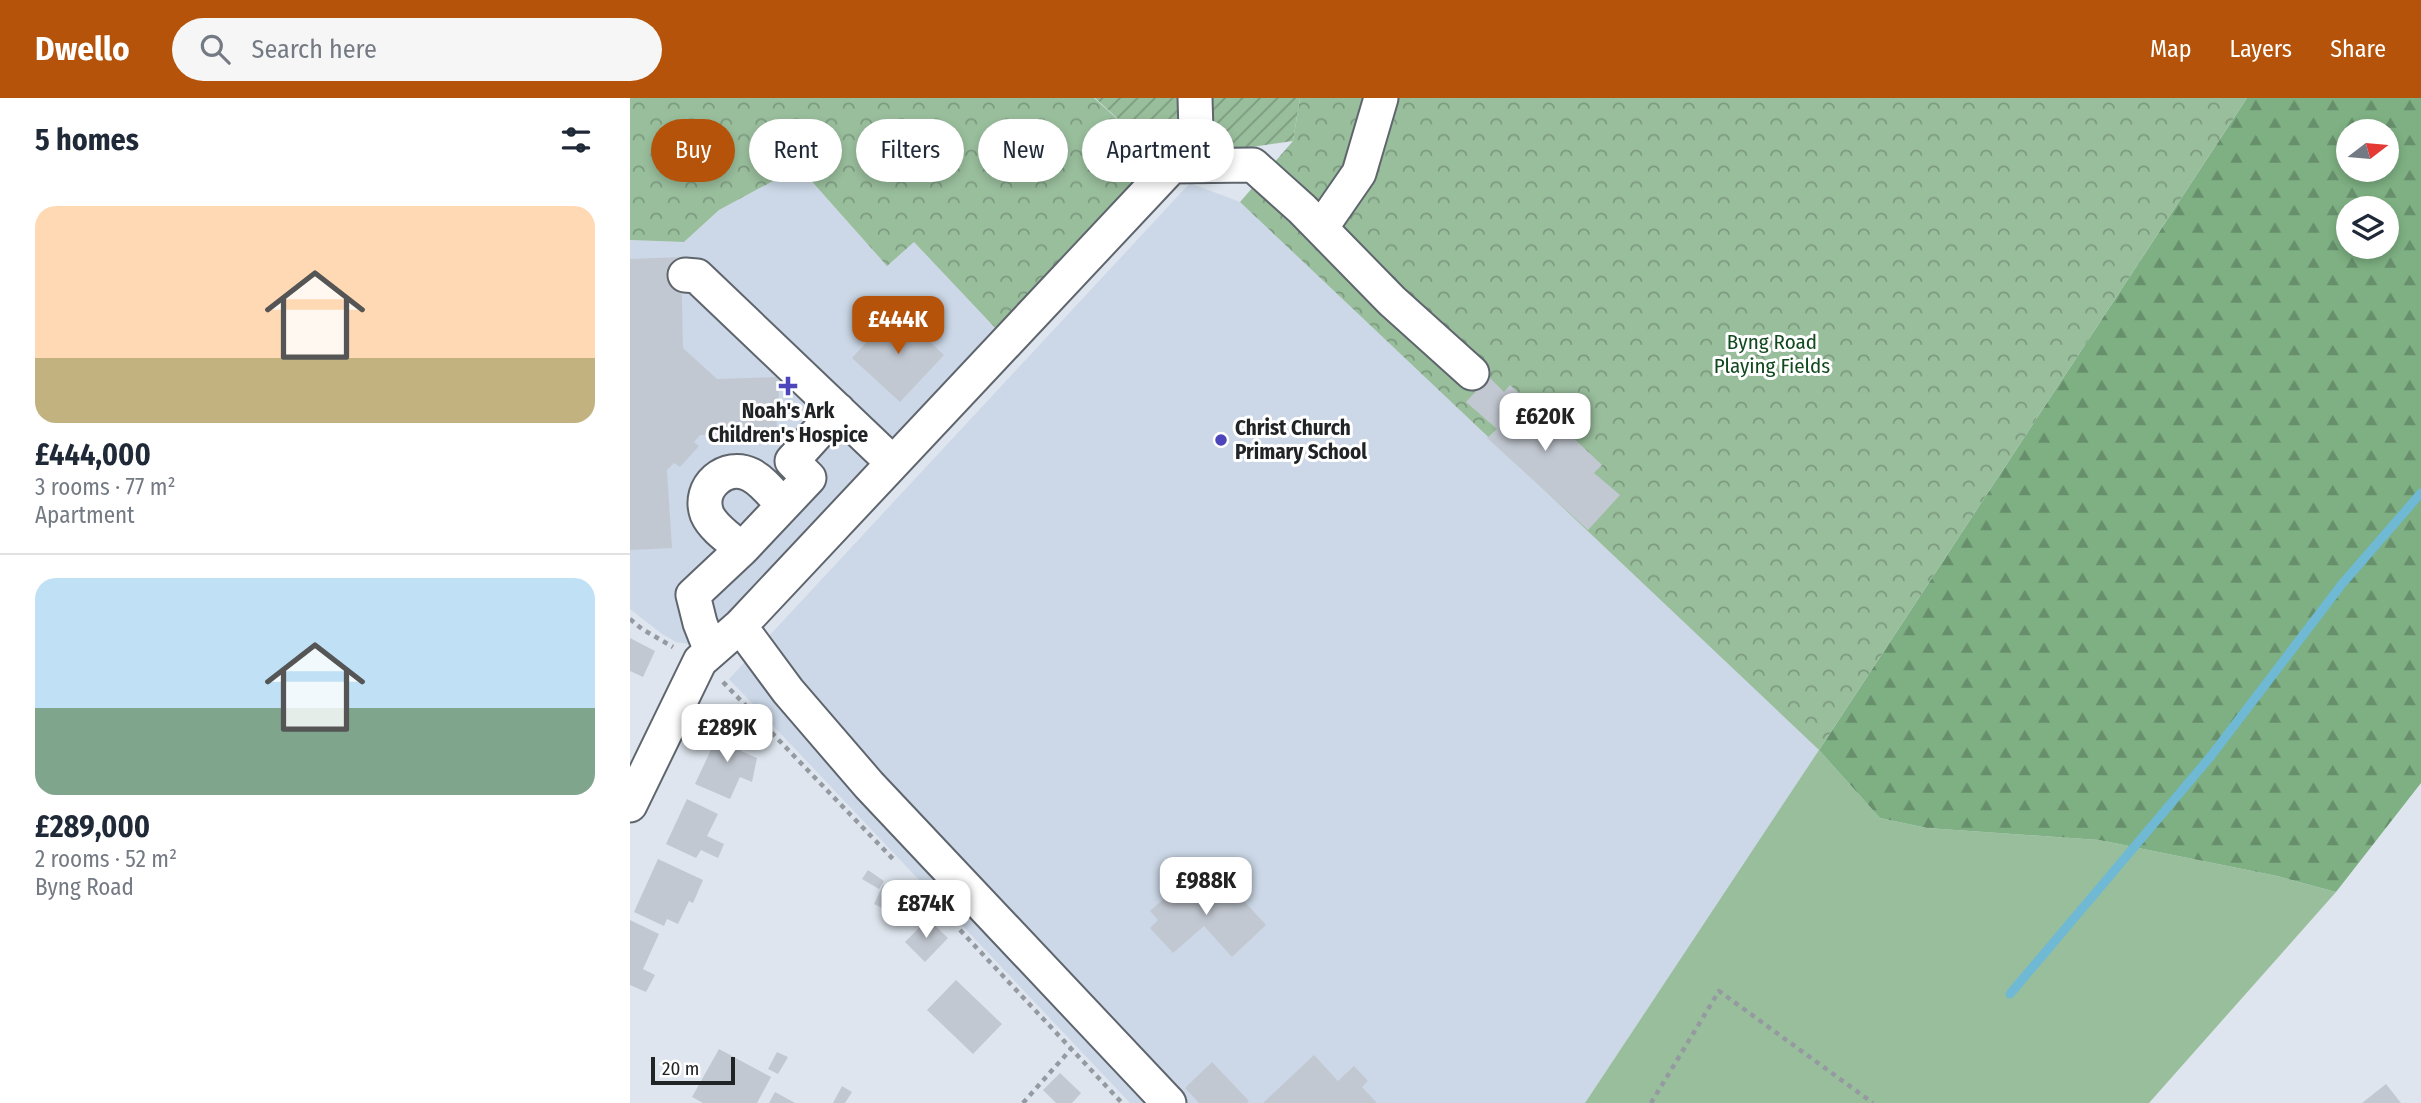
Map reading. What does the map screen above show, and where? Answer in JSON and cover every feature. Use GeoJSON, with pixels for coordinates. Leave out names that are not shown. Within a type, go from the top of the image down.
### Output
{"type":"FeatureCollection","features":[{"type":"Feature","properties":{"kind":"street"},"geometry":{"type":"LineString","coordinates":[[1195,98],[1196,119]]}},
{"type":"Feature","properties":{"kind":"street"},"geometry":{"type":"LineString","coordinates":[[1321,228],[1359,173],[1381,98]]}},
{"type":"Feature","properties":{"kind":"street"},"geometry":{"type":"LineString","coordinates":[[1234,165],[1253,165],[1321,228],[1392,301],[1472,373]]}},
{"type":"Feature","properties":{"kind":"street"},"geometry":{"type":"LineString","coordinates":[[630,805],[705,656],[740,626],[1157,182]]}},
{"type":"Feature","properties":{"kind":"street"},"geometry":{"type":"LineString","coordinates":[[685,275],[697,276],[893,463]]}},
{"type":"Feature","properties":{"kind":"street"},"geometry":{"type":"LineString","coordinates":[[705,656],[694,595],[809,478],[792,461],[838,410]]}},
{"type":"Feature","properties":{"kind":"street"},"geometry":{"type":"LineString","coordinates":[[741,549],[715,526],[704,503],[708,490],[720,475],[729,471],[741,471],[754,476],[783,505]]}},
{"type":"Feature","properties":{"kind":"street"},"geometry":{"type":"LineString","coordinates":[[740,626],[789,691],[1083,1037],[1169,1103]]}},
{"type":"Feature","properties":{"kind":"path"},"geometry":{"type":"LineString","coordinates":[[630,619],[642,629],[705,656],[741,700],[902,869]]}},
{"type":"Feature","properties":{"kind":"path"},"geometry":{"type":"LineString","coordinates":[[959,929],[1083,1037],[1122,1103]]}},
{"type":"Feature","properties":{"kind":"path"},"geometry":{"type":"LineString","coordinates":[[1651,1103],[1719,991],[1873,1103]]}},
{"type":"Feature","properties":{"kind":"path"},"geometry":{"type":"LineString","coordinates":[[1023,1103],[1083,1037]]}},
{"type":"Feature","properties":{"kind":"shaded area","name":"Noah's Ark Children's Hospice"},"geometry":{"type":"Polygon","coordinates":[[[771,182],[812,182],[886,265],[914,242],[999,332],[720,627],[688,644],[676,642],[662,634],[630,609],[630,240],[684,242],[719,210],[771,182]]]}},
{"type":"Feature","properties":{"kind":"shaded area","name":"Christ Church Primary School"},"geometry":{"type":"Polygon","coordinates":[[[1190,183],[1240,202],[1819,750],[1585,1103],[1130,1103],[729,679],[1190,183]]]}},
{"type":"Feature","properties":{"kind":"green space"},"geometry":{"type":"Polygon","coordinates":[[[630,98],[1094,98],[1117,119],[1082,119],[1082,182],[1142,182],[999,332],[914,242],[887,266],[812,182],[842,182],[842,119],[749,119],[749,182],[771,182],[719,210],[684,242],[630,240],[630,98]]]}},
{"type":"Feature","properties":{"kind":"green space"},"geometry":{"type":"Polygon","coordinates":[[[1095,98],[1300,98],[1293,141],[1234,150],[1234,119],[1118,119],[1095,98]]]}},
{"type":"Feature","properties":{"kind":"green space","name":"Byng Road Playing Fields"},"geometry":{"type":"Polygon","coordinates":[[[1300,98],[2247,98],[1819,750],[1240,202],[1293,141],[1300,98]]]}},
{"type":"Feature","properties":{"kind":"green space"},"geometry":{"type":"Polygon","coordinates":[[[2247,98],[2421,98],[2421,783],[2336,892],[2277,876],[2099,840],[1927,828],[1880,818],[1819,750],[2247,98]]]}},
{"type":"Feature","properties":{"kind":"green space"},"geometry":{"type":"Polygon","coordinates":[[[1819,750],[1880,818],[1927,828],[2099,840],[2277,876],[2336,892],[2149,1103],[1585,1103],[1819,750]]]}},
{"type":"Feature","properties":{"kind":"building"},"geometry":{"type":"Polygon","coordinates":[[[681,257],[683,348],[717,379],[778,377],[777,432],[700,435],[694,442],[699,446],[680,467],[674,463],[667,470],[672,548],[630,550],[630,259],[681,257]]]}},
{"type":"Feature","properties":{"kind":"building"},"geometry":{"type":"Polygon","coordinates":[[[896,310],[944,355],[900,402],[852,358],[896,310]]]}},
{"type":"Feature","properties":{"kind":"building"},"geometry":{"type":"Polygon","coordinates":[[[1489,377],[1504,392],[1510,385],[1602,465],[1594,473],[1620,495],[1588,530],[1487,438],[1497,429],[1466,402],[1489,377]]]}},
{"type":"Feature","properties":{"kind":"building"},"geometry":{"type":"Polygon","coordinates":[[[630,638],[655,651],[643,677],[630,671],[630,638]]]}},
{"type":"Feature","properties":{"kind":"building"},"geometry":{"type":"Polygon","coordinates":[[[728,725],[749,735],[741,751],[757,758],[752,782],[740,777],[730,799],[695,784],[716,739],[720,741],[728,725]]]}},
{"type":"Feature","properties":{"kind":"building"},"geometry":{"type":"Polygon","coordinates":[[[687,799],[718,814],[707,836],[724,844],[718,858],[701,850],[696,858],[666,844],[687,799]]]}},
{"type":"Feature","properties":{"kind":"building"},"geometry":{"type":"Polygon","coordinates":[[[658,859],[703,880],[693,903],[689,901],[678,924],[667,919],[664,926],[634,912],[658,859]]]}},
{"type":"Feature","properties":{"kind":"building"},"geometry":{"type":"Polygon","coordinates":[[[868,870],[884,881],[879,889],[862,879],[868,870]]]}},
{"type":"Feature","properties":{"kind":"building"},"geometry":{"type":"Polygon","coordinates":[[[1206,876],[1224,896],[1232,888],[1266,925],[1232,957],[1204,926],[1173,953],[1150,928],[1158,920],[1150,911],[1178,886],[1185,895],[1206,876]]]}},
{"type":"Feature","properties":{"kind":"building"},"geometry":{"type":"Polygon","coordinates":[[[883,885],[895,891],[886,910],[874,904],[883,885]]]}},
{"type":"Feature","properties":{"kind":"building"},"geometry":{"type":"Polygon","coordinates":[[[928,919],[948,938],[925,962],[905,942],[928,919]]]}},
{"type":"Feature","properties":{"kind":"building"},"geometry":{"type":"Polygon","coordinates":[[[630,920],[659,934],[643,969],[655,975],[646,992],[630,985],[630,920]]]}},
{"type":"Feature","properties":{"kind":"building"},"geometry":{"type":"Polygon","coordinates":[[[956,980],[1002,1024],[973,1054],[927,1010],[956,980]]]}},
{"type":"Feature","properties":{"kind":"building"},"geometry":{"type":"Polygon","coordinates":[[[719,1049],[771,1077],[757,1103],[703,1103],[692,1097],[719,1049]]]}},
{"type":"Feature","properties":{"kind":"building"},"geometry":{"type":"Polygon","coordinates":[[[777,1052],[788,1057],[778,1074],[768,1069],[777,1052]]]}},
{"type":"Feature","properties":{"kind":"building"},"geometry":{"type":"Polygon","coordinates":[[[1314,1055],[1338,1081],[1354,1066],[1368,1081],[1362,1087],[1377,1103],[1263,1103],[1314,1055]]]}},
{"type":"Feature","properties":{"kind":"building"},"geometry":{"type":"Polygon","coordinates":[[[1212,1062],[1249,1101],[1247,1103],[1199,1103],[1185,1088],[1212,1062]]]}},
{"type":"Feature","properties":{"kind":"building"},"geometry":{"type":"Polygon","coordinates":[[[1060,1073],[1081,1093],[1072,1103],[1056,1103],[1043,1090],[1060,1073]]]}},
{"type":"Feature","properties":{"kind":"building"},"geometry":{"type":"Polygon","coordinates":[[[2386,1084],[2401,1103],[2362,1103],[2386,1084]]]}},
{"type":"Feature","properties":{"kind":"building"},"geometry":{"type":"Polygon","coordinates":[[[842,1086],[852,1092],[845,1103],[833,1103],[842,1086]]]}},
{"type":"Feature","properties":{"kind":"building"},"geometry":{"type":"Polygon","coordinates":[[[775,1092],[795,1103],[769,1103],[775,1092]]]}},
{"type":"Feature","properties":{"kind":"waterway"},"geometry":{"type":"LineString","coordinates":[[2010,994],[2211,756],[2342,584],[2421,493]]}},
{"type":"Feature","properties":{"kind":"place","name":"Noah's Ark Children's Hospice"},"geometry":{"type":"Point","coordinates":[788,386]}},
{"type":"Feature","properties":{"kind":"place","name":"Christ Church Primary School"},"geometry":{"type":"Point","coordinates":[1221,440]}}]}
